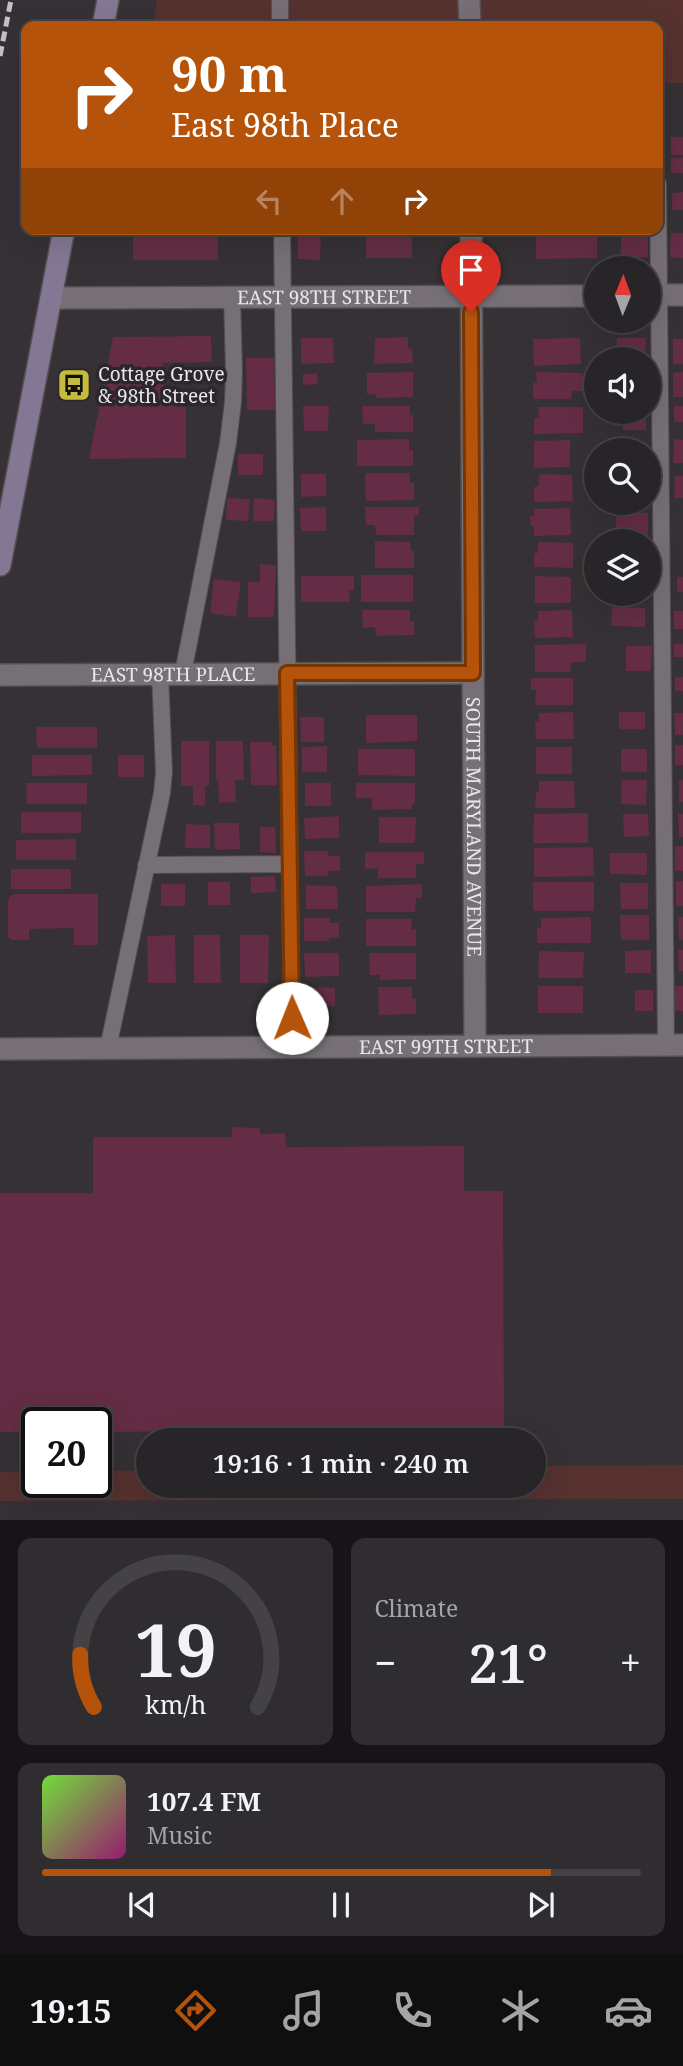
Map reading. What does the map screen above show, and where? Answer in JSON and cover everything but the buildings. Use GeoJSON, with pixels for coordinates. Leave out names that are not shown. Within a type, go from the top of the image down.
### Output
{"type":"FeatureCollection","features":[{"type":"Feature","properties":{"kind":"street"},"geometry":{"type":"LineString","coordinates":[[104,21],[107,0]]}},
{"type":"Feature","properties":{"kind":"street"},"geometry":{"type":"LineString","coordinates":[[470,0],[470,21]]}},
{"type":"Feature","properties":{"kind":"street"},"geometry":{"type":"LineString","coordinates":[[0,565],[63,235]]}},
{"type":"Feature","properties":{"kind":"street","name":"SOUTH MARYLAND AVENUE"},"geometry":{"type":"LineString","coordinates":[[471,235],[475,1046]]}},
{"type":"Feature","properties":{"kind":"street"},"geometry":{"type":"LineString","coordinates":[[662,295],[683,295]]}},
{"type":"Feature","properties":{"kind":"street","name":"EAST 98TH STREET"},"geometry":{"type":"LineString","coordinates":[[51,298],[584,296]]}},
{"type":"Feature","properties":{"kind":"street","name":"EAST 98TH PLACE"},"geometry":{"type":"LineString","coordinates":[[0,676],[473,673]]}},
{"type":"Feature","properties":{"kind":"street","name":"EAST 99TH STREET"},"geometry":{"type":"LineString","coordinates":[[0,1049],[675,1045]]}},
{"type":"Feature","properties":{"kind":"lane"},"geometry":{"type":"LineString","coordinates":[[280,0],[280,21]]}},
{"type":"Feature","properties":{"kind":"lane"},"geometry":{"type":"LineString","coordinates":[[282,235],[292,1047]]}},
{"type":"Feature","properties":{"kind":"lane"},"geometry":{"type":"LineString","coordinates":[[655,256],[656,235]]}},
{"type":"Feature","properties":{"kind":"lane"},"geometry":{"type":"LineString","coordinates":[[183,673],[228,443],[234,371],[232,297]]}},
{"type":"Feature","properties":{"kind":"lane"},"geometry":{"type":"LineString","coordinates":[[655,333],[675,1045]]}},
{"type":"Feature","properties":{"kind":"lane"},"geometry":{"type":"LineString","coordinates":[[108,1048],[162,793],[164,772],[160,673]]}},
{"type":"Feature","properties":{"kind":"lane"},"geometry":{"type":"LineString","coordinates":[[146,865],[290,864]]}},
{"type":"Feature","properties":{"kind":"shaded area"},"geometry":{"type":"Polygon","coordinates":[[[157,0],[683,0],[683,83],[664,83],[663,122],[663,21],[154,21],[157,0]]]}},
{"type":"Feature","properties":{"kind":"shaded area"},"geometry":{"type":"Polygon","coordinates":[[[683,1465],[683,1499],[0,1501],[0,1472],[21,1471],[21,1498],[112,1498],[112,1471],[136,1470],[136,1498],[546,1498],[546,1466],[683,1465]]]}},
{"type":"Feature","properties":{"kind":"railway"},"geometry":{"type":"LineString","coordinates":[[0,56],[11,0]]}},
{"type":"Feature","properties":{"kind":"place","name":"Cottage Grove & 98th Street"},"geometry":{"type":"Point","coordinates":[74,385]}},
{"type":"Feature","properties":{"kind":"route"},"geometry":{"type":"LineString","coordinates":[[292,1018],[287,673],[473,673],[471,312]]}}]}
